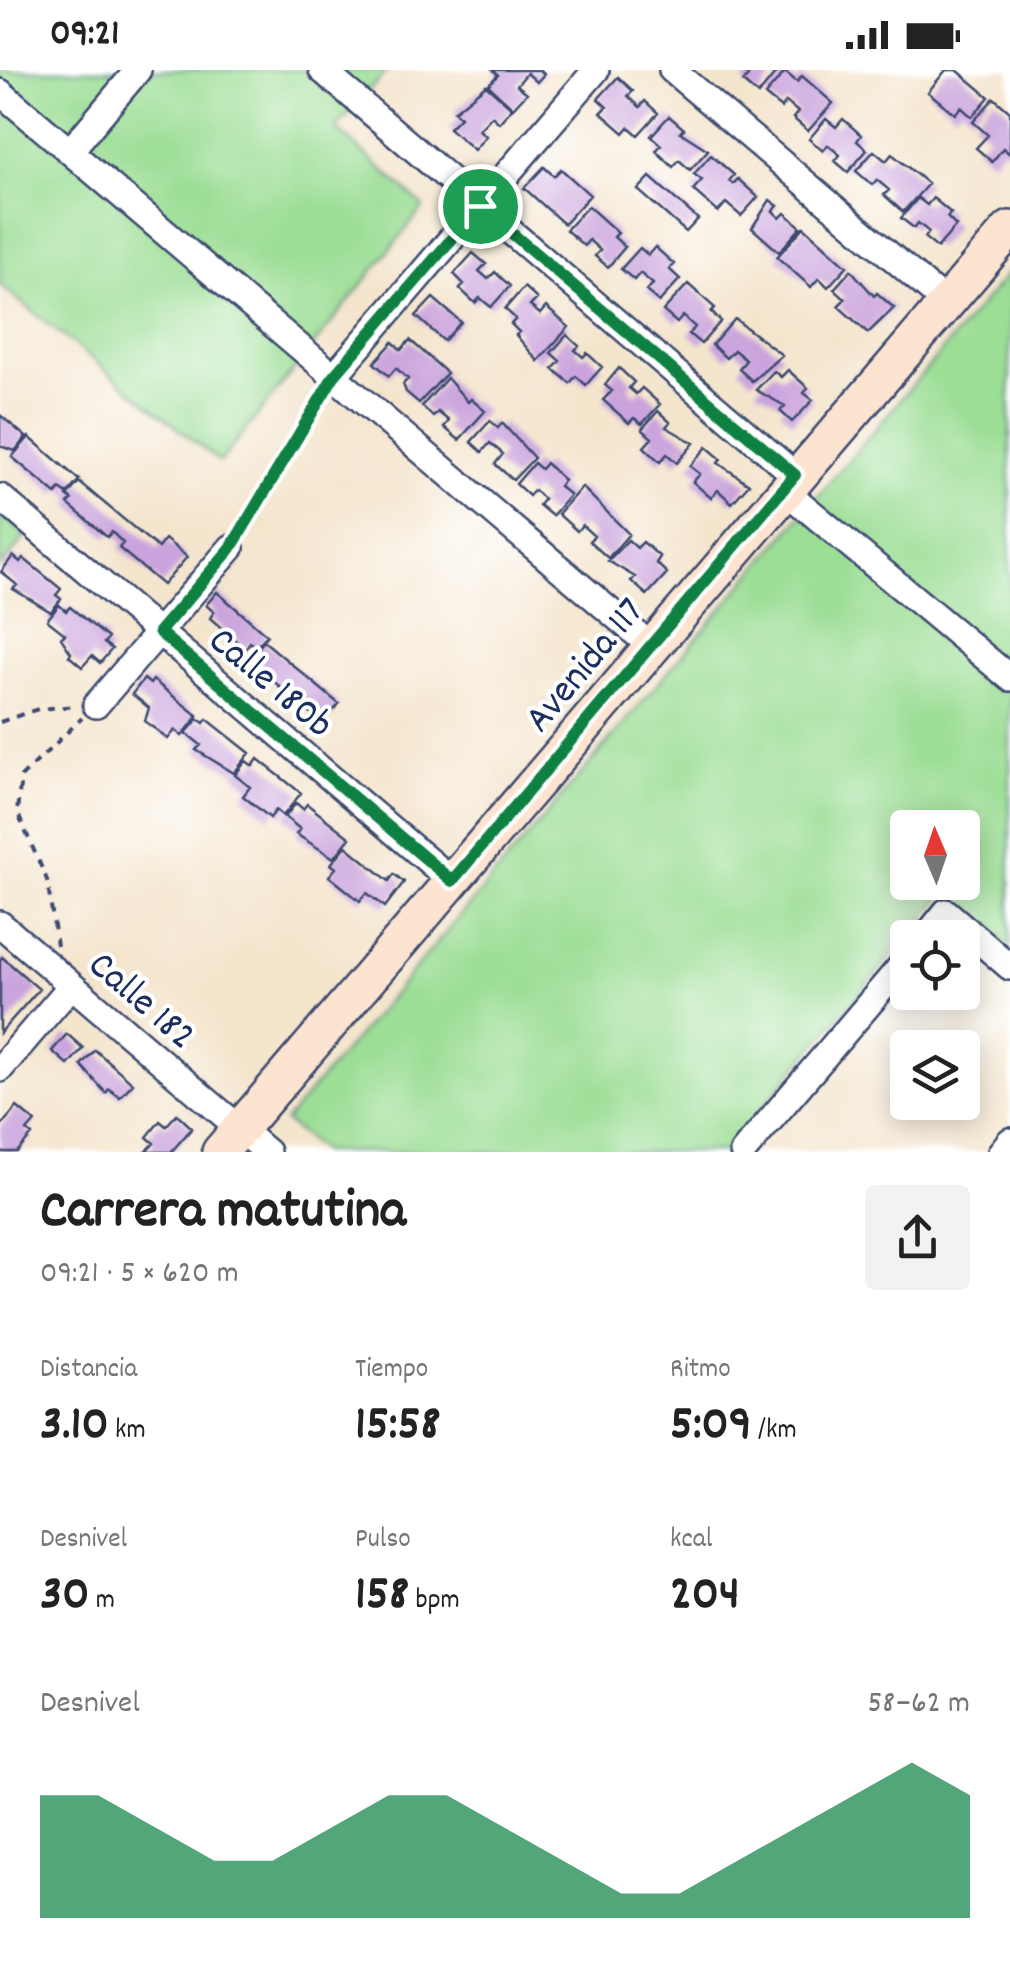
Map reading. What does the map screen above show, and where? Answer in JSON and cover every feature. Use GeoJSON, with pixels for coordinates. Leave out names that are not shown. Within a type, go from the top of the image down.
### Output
{"type":"FeatureCollection","features":[{"type":"Feature","properties":{"kind":"street"},"geometry":{"type":"LineString","coordinates":[[70,151],[138,70]]}},
{"type":"Feature","properties":{"kind":"street"},"geometry":{"type":"LineString","coordinates":[[322,70],[1010,678]]}},
{"type":"Feature","properties":{"kind":"street"},"geometry":{"type":"LineString","coordinates":[[334,376],[596,70]]}},
{"type":"Feature","properties":{"kind":"street"},"geometry":{"type":"LineString","coordinates":[[672,70],[946,303]]}},
{"type":"Feature","properties":{"kind":"street"},"geometry":{"type":"LineString","coordinates":[[0,92],[652,648]]}},
{"type":"Feature","properties":{"kind":"street","name":"Avenida 117"},"geometry":{"type":"LineString","coordinates":[[229,1140],[1010,228]]}},
{"type":"Feature","properties":{"kind":"street","name":"Calle 180b"},"geometry":{"type":"LineString","coordinates":[[0,497],[452,881]]}},
{"type":"Feature","properties":{"kind":"street"},"geometry":{"type":"LineString","coordinates":[[96,705],[231,548]]}},
{"type":"Feature","properties":{"kind":"street","name":"Calle 182"},"geometry":{"type":"LineString","coordinates":[[0,924],[62,977],[229,1140],[268,1152]]}},
{"type":"Feature","properties":{"kind":"street"},"geometry":{"type":"LineString","coordinates":[[980,941],[1010,967]]}},
{"type":"Feature","properties":{"kind":"street"},"geometry":{"type":"LineString","coordinates":[[0,1069],[62,977]]}},
{"type":"Feature","properties":{"kind":"street"},"geometry":{"type":"LineString","coordinates":[[743,1152],[890,979]]}},
{"type":"Feature","properties":{"kind":"street"},"geometry":{"type":"LineString","coordinates":[[1001,1152],[1010,1141]]}},
{"type":"Feature","properties":{"kind":"path"},"geometry":{"type":"LineString","coordinates":[[231,548],[334,376]]}},
{"type":"Feature","properties":{"kind":"path"},"geometry":{"type":"LineString","coordinates":[[0,722],[38,709],[96,705]]}},
{"type":"Feature","properties":{"kind":"path"},"geometry":{"type":"LineString","coordinates":[[62,977],[47,880],[17,812],[21,777],[96,705]]}},
{"type":"Feature","properties":{"kind":"green space"},"geometry":{"type":"Polygon","coordinates":[[[0,70],[388,70],[336,128],[424,207],[220,462],[0,285],[0,70]]]}},
{"type":"Feature","properties":{"kind":"green space"},"geometry":{"type":"Polygon","coordinates":[[[1010,271],[1010,947],[953,900],[980,900],[980,810],[890,810],[890,900],[939,900],[922,920],[890,920],[890,957],[724,1152],[322,1152],[285,1121],[1010,271]]]}},
{"type":"Feature","properties":{"kind":"green space"},"geometry":{"type":"Polygon","coordinates":[[[0,514],[26,536],[0,567],[0,514]]]}},
{"type":"Feature","properties":{"kind":"building"},"geometry":{"type":"Polygon","coordinates":[[[493,70],[540,70],[544,74],[537,82],[527,73],[517,85],[527,93],[513,108],[488,85],[498,75],[493,70]]]}},
{"type":"Feature","properties":{"kind":"building"},"geometry":{"type":"Polygon","coordinates":[[[741,70],[770,70],[775,74],[758,95],[743,82],[748,76],[741,70]]]}},
{"type":"Feature","properties":{"kind":"building"},"geometry":{"type":"Polygon","coordinates":[[[946,70],[957,70],[989,97],[972,117],[961,107],[955,114],[928,92],[946,70]]]}},
{"type":"Feature","properties":{"kind":"building"},"geometry":{"type":"Polygon","coordinates":[[[785,72],[797,82],[802,76],[833,103],[808,131],[793,118],[798,112],[786,102],[781,108],[765,95],[785,72]]]}},
{"type":"Feature","properties":{"kind":"building"},"geometry":{"type":"Polygon","coordinates":[[[618,77],[633,91],[628,96],[640,107],[645,101],[658,113],[638,135],[629,127],[624,133],[601,113],[607,107],[598,99],[618,77]]]}},
{"type":"Feature","properties":{"kind":"building"},"geometry":{"type":"Polygon","coordinates":[[[486,85],[512,108],[499,123],[492,116],[479,130],[486,136],[474,150],[449,128],[460,117],[454,111],[486,85]]]}},
{"type":"Feature","properties":{"kind":"building"},"geometry":{"type":"Polygon","coordinates":[[[994,98],[1010,112],[1010,154],[1003,148],[992,162],[976,148],[988,135],[973,122],[994,98]]]}},
{"type":"Feature","properties":{"kind":"building"},"geometry":{"type":"Polygon","coordinates":[[[669,116],[684,129],[680,132],[708,150],[690,170],[679,160],[673,167],[656,151],[661,145],[651,136],[669,116]]]}},
{"type":"Feature","properties":{"kind":"building"},"geometry":{"type":"Polygon","coordinates":[[[826,119],[836,127],[843,119],[861,135],[857,141],[867,150],[848,172],[835,161],[840,155],[828,145],[823,151],[809,139],[826,119]]]}},
{"type":"Feature","properties":{"kind":"building"},"geometry":{"type":"Polygon","coordinates":[[[874,151],[886,161],[892,154],[928,184],[903,212],[884,195],[889,190],[877,180],[872,185],[856,171],[874,151]]]}},
{"type":"Feature","properties":{"kind":"building"},"geometry":{"type":"Polygon","coordinates":[[[711,155],[734,175],[729,181],[733,184],[738,179],[758,197],[741,216],[726,203],[718,212],[693,190],[702,180],[694,174],[711,155]]]}},
{"type":"Feature","properties":{"kind":"building"},"geometry":{"type":"Polygon","coordinates":[[[544,167],[554,176],[561,169],[590,195],[564,224],[524,188],[544,167]]]}},
{"type":"Feature","properties":{"kind":"building"},"geometry":{"type":"Polygon","coordinates":[[[650,177],[698,219],[686,232],[638,190],[650,177]]]}},
{"type":"Feature","properties":{"kind":"building"},"geometry":{"type":"Polygon","coordinates":[[[918,198],[927,205],[933,198],[951,213],[947,217],[956,226],[937,248],[925,238],[929,232],[918,223],[914,228],[901,218],[918,198]]]}},
{"type":"Feature","properties":{"kind":"building"},"geometry":{"type":"Polygon","coordinates":[[[770,200],[778,206],[773,211],[780,218],[785,213],[801,227],[779,252],[752,228],[770,200]]]}},
{"type":"Feature","properties":{"kind":"building"},"geometry":{"type":"Polygon","coordinates":[[[588,206],[618,233],[614,237],[625,247],[608,267],[595,256],[600,250],[589,240],[584,246],[566,230],[588,206]]]}},
{"type":"Feature","properties":{"kind":"building"},"geometry":{"type":"Polygon","coordinates":[[[804,227],[847,266],[828,287],[819,278],[811,287],[777,257],[804,227]]]}},
{"type":"Feature","properties":{"kind":"building"},"geometry":{"type":"Polygon","coordinates":[[[655,247],[674,264],[669,269],[680,279],[659,302],[646,291],[653,284],[640,273],[634,280],[621,269],[640,248],[648,255],[655,247]]]}},
{"type":"Feature","properties":{"kind":"building"},"geometry":{"type":"Polygon","coordinates":[[[473,253],[486,264],[479,271],[488,279],[495,272],[510,286],[491,307],[480,298],[475,303],[460,289],[464,284],[454,274],[473,253]]]}},
{"type":"Feature","properties":{"kind":"building"},"geometry":{"type":"Polygon","coordinates":[[[851,270],[874,296],[877,293],[894,308],[868,333],[838,306],[845,299],[834,289],[851,270]]]}},
{"type":"Feature","properties":{"kind":"building"},"geometry":{"type":"Polygon","coordinates":[[[688,284],[715,308],[711,312],[721,321],[701,344],[689,334],[695,327],[683,316],[677,323],[663,311],[688,284]]]}},
{"type":"Feature","properties":{"kind":"building"},"geometry":{"type":"Polygon","coordinates":[[[524,287],[537,299],[530,306],[540,314],[546,307],[569,327],[538,361],[516,335],[519,332],[511,324],[516,319],[505,309],[524,287]]]}},
{"type":"Feature","properties":{"kind":"building"},"geometry":{"type":"Polygon","coordinates":[[[433,298],[461,322],[444,341],[416,316],[433,298]]]}},
{"type":"Feature","properties":{"kind":"building"},"geometry":{"type":"Polygon","coordinates":[[[735,319],[782,355],[752,381],[739,369],[746,360],[734,350],[726,358],[712,345],[735,319]]]}},
{"type":"Feature","properties":{"kind":"building"},"geometry":{"type":"Polygon","coordinates":[[[567,335],[579,346],[575,350],[583,357],[587,353],[602,367],[586,385],[576,376],[570,383],[553,369],[560,361],[551,353],[567,335]]]}},
{"type":"Feature","properties":{"kind":"building"},"geometry":{"type":"Polygon","coordinates":[[[410,340],[447,373],[419,403],[406,392],[403,384],[408,379],[396,368],[389,376],[374,363],[393,342],[401,350],[410,340]]]}},
{"type":"Feature","properties":{"kind":"building"},"geometry":{"type":"Polygon","coordinates":[[[619,368],[634,382],[629,388],[636,394],[642,388],[660,404],[642,424],[634,418],[629,423],[603,400],[612,391],[605,385],[619,368]]]}},
{"type":"Feature","properties":{"kind":"building"},"geometry":{"type":"Polygon","coordinates":[[[788,370],[808,388],[804,393],[813,400],[792,422],[780,411],[785,406],[756,390],[774,371],[781,377],[788,370]]]}},
{"type":"Feature","properties":{"kind":"building"},"geometry":{"type":"Polygon","coordinates":[[[447,378],[468,402],[471,399],[485,411],[459,440],[444,427],[449,421],[438,412],[433,417],[422,406],[447,378]]]}},
{"type":"Feature","properties":{"kind":"building"},"geometry":{"type":"Polygon","coordinates":[[[658,411],[670,422],[666,427],[694,443],[677,463],[667,454],[660,462],[644,447],[652,438],[642,429],[658,411]]]}},
{"type":"Feature","properties":{"kind":"building"},"geometry":{"type":"Polygon","coordinates":[[[0,415],[26,437],[15,451],[0,446],[0,415]]]}},
{"type":"Feature","properties":{"kind":"building"},"geometry":{"type":"Polygon","coordinates":[[[490,421],[498,428],[502,423],[534,458],[513,480],[495,464],[503,454],[490,443],[482,452],[471,442],[490,421]]]}},
{"type":"Feature","properties":{"kind":"building"},"geometry":{"type":"Polygon","coordinates":[[[29,437],[79,480],[67,494],[60,489],[56,494],[12,457],[29,437]]]}},
{"type":"Feature","properties":{"kind":"building"},"geometry":{"type":"Polygon","coordinates":[[[707,447],[721,459],[718,463],[749,484],[732,503],[718,490],[711,498],[693,482],[700,474],[690,466],[707,447]]]}},
{"type":"Feature","properties":{"kind":"building"},"geometry":{"type":"Polygon","coordinates":[[[534,463],[541,469],[546,463],[564,480],[559,486],[570,495],[552,516],[539,505],[544,499],[534,490],[529,496],[516,484],[534,463]]]}},
{"type":"Feature","properties":{"kind":"building"},"geometry":{"type":"Polygon","coordinates":[[[79,482],[158,548],[165,539],[187,557],[163,585],[119,548],[123,543],[112,532],[107,537],[68,504],[72,500],[67,496],[79,482]]]}},
{"type":"Feature","properties":{"kind":"building"},"geometry":{"type":"Polygon","coordinates":[[[582,487],[629,534],[608,558],[589,541],[594,536],[582,525],[577,531],[558,514],[582,487]]]}},
{"type":"Feature","properties":{"kind":"building"},"geometry":{"type":"Polygon","coordinates":[[[628,540],[637,548],[643,542],[660,557],[656,563],[667,573],[647,595],[631,581],[635,577],[608,561],[628,540]]]}},
{"type":"Feature","properties":{"kind":"building"},"geometry":{"type":"Polygon","coordinates":[[[13,556],[20,562],[23,558],[61,589],[56,595],[61,599],[51,612],[13,589],[17,585],[1,572],[13,556]]]}},
{"type":"Feature","properties":{"kind":"building"},"geometry":{"type":"Polygon","coordinates":[[[217,592],[267,635],[256,647],[250,642],[245,649],[210,618],[214,612],[206,605],[217,592]]]}},
{"type":"Feature","properties":{"kind":"building"},"geometry":{"type":"Polygon","coordinates":[[[59,605],[66,611],[70,607],[108,638],[104,643],[112,649],[100,663],[92,656],[82,667],[69,656],[71,653],[61,638],[65,634],[47,620],[59,605]]]}},
{"type":"Feature","properties":{"kind":"building"},"geometry":{"type":"Polygon","coordinates":[[[264,641],[339,704],[323,723],[303,707],[307,702],[300,696],[296,700],[253,664],[257,659],[252,655],[264,641]]]}},
{"type":"Feature","properties":{"kind":"building"},"geometry":{"type":"Polygon","coordinates":[[[144,679],[150,684],[153,680],[198,716],[182,736],[175,730],[168,739],[145,721],[149,708],[132,694],[144,679]]]}},
{"type":"Feature","properties":{"kind":"building"},"geometry":{"type":"Polygon","coordinates":[[[198,719],[204,723],[207,719],[250,753],[234,773],[196,750],[201,745],[186,733],[198,719]]]}},
{"type":"Feature","properties":{"kind":"building"},"geometry":{"type":"Polygon","coordinates":[[[258,759],[301,793],[283,816],[276,810],[270,818],[243,796],[250,787],[235,775],[246,761],[253,766],[258,759]]]}},
{"type":"Feature","properties":{"kind":"building"},"geometry":{"type":"Polygon","coordinates":[[[296,803],[303,809],[307,804],[350,838],[334,858],[296,834],[300,829],[285,817],[296,803]]]}},
{"type":"Feature","properties":{"kind":"building"},"geometry":{"type":"Polygon","coordinates":[[[346,846],[389,881],[394,874],[404,882],[385,907],[367,893],[360,901],[329,876],[336,868],[331,864],[346,846]]]}},
{"type":"Feature","properties":{"kind":"building"},"geometry":{"type":"Polygon","coordinates":[[[2,957],[39,989],[0,1033],[0,960],[2,957]]]}},
{"type":"Feature","properties":{"kind":"building"},"geometry":{"type":"Polygon","coordinates":[[[67,1034],[83,1048],[68,1065],[52,1051],[67,1034]]]}},
{"type":"Feature","properties":{"kind":"building"},"geometry":{"type":"Polygon","coordinates":[[[95,1050],[133,1083],[120,1097],[109,1089],[106,1093],[81,1065],[95,1050]]]}},
{"type":"Feature","properties":{"kind":"building"},"geometry":{"type":"Polygon","coordinates":[[[17,1107],[35,1122],[27,1131],[32,1135],[17,1152],[0,1152],[0,1127],[17,1107]]]}},
{"type":"Feature","properties":{"kind":"building"},"geometry":{"type":"Polygon","coordinates":[[[177,1114],[192,1128],[171,1152],[146,1152],[154,1143],[147,1137],[160,1121],[166,1126],[177,1114]]]}},
{"type":"Feature","properties":{"kind":"route"},"geometry":{"type":"LineString","coordinates":[[480,206],[795,475],[452,881],[159,632],[231,548],[334,376],[480,206]]}}]}
